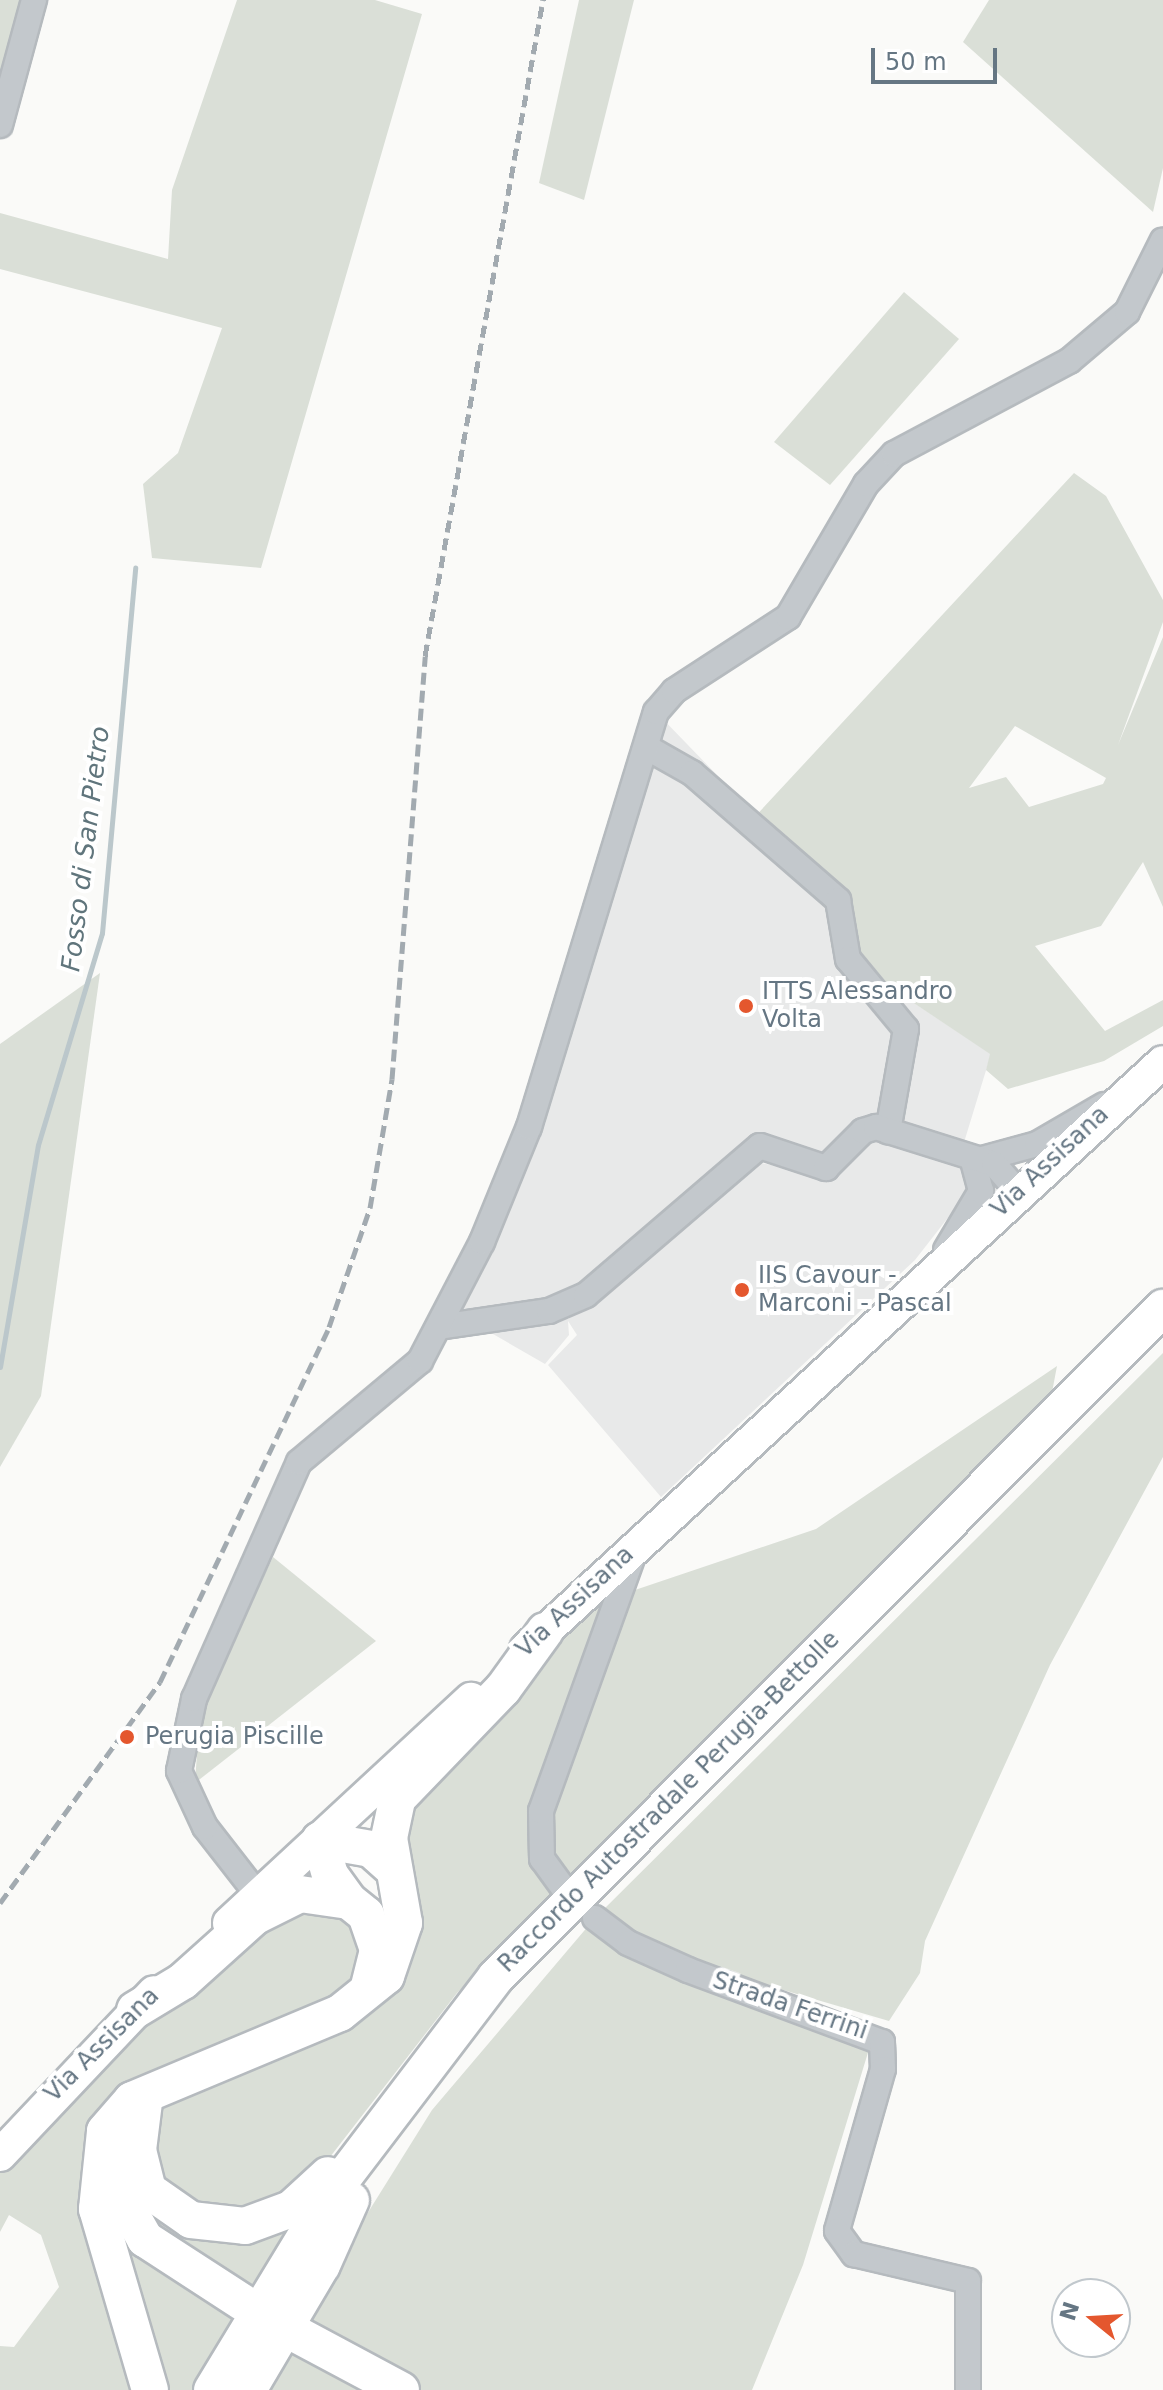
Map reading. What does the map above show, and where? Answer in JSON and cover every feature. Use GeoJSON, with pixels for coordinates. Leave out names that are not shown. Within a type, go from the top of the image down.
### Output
{"type":"FeatureCollection","features":[{"type":"Feature","properties":{"kind":"highway","name":"Raccordo Autostradale Perugia-Bettolle"},"geometry":{"type":"LineString","coordinates":[[212,2390],[333,2191],[496,1977],[1033,1450],[1163,1308]]}},
{"type":"Feature","properties":{"kind":"highway"},"geometry":{"type":"LineString","coordinates":[[1033,1450],[1163,1335]]}},
{"type":"Feature","properties":{"kind":"highway"},"geometry":{"type":"LineString","coordinates":[[150,2390],[107,2257],[96,2176],[105,2131],[117,2113],[151,2095],[366,1996],[400,1949],[404,1923],[389,1838],[397,1799],[503,1689],[545,1631]]}},
{"type":"Feature","properties":{"kind":"highway"},"geometry":{"type":"LineString","coordinates":[[235,2390],[351,2200],[479,2027],[566,1928],[800,1682]]}},
{"type":"Feature","properties":{"kind":"highway"},"geometry":{"type":"LineString","coordinates":[[366,1996],[376,1966],[376,1931],[330,1875],[320,1840],[371,1849],[394,1870]]}},
{"type":"Feature","properties":{"kind":"highway"},"geometry":{"type":"LineString","coordinates":[[135,2010],[183,1981],[280,1900],[324,1893],[349,1901]]}},
{"type":"Feature","properties":{"kind":"highway"},"geometry":{"type":"LineString","coordinates":[[151,2095],[138,2150],[160,2204],[221,2228],[267,2219],[315,2192],[448,2018],[496,1977]]}},
{"type":"Feature","properties":{"kind":"highway"},"geometry":{"type":"LineString","coordinates":[[151,2095],[121,2149],[123,2200],[134,2222],[163,2253],[242,2302]]}},
{"type":"Feature","properties":{"kind":"highway"},"geometry":{"type":"LineString","coordinates":[[248,2390],[322,2265],[351,2200]]}},
{"type":"Feature","properties":{"kind":"highway"},"geometry":{"type":"LineString","coordinates":[[296,2334],[401,2390]]}},
{"type":"Feature","properties":{"kind":"main road","name":"Via Assisana"},"geometry":{"type":"LineString","coordinates":[[0,2155],[135,2010],[1119,1098],[1163,1062]]}},
{"type":"Feature","properties":{"kind":"street"},"geometry":{"type":"LineString","coordinates":[[0,125],[34,0]]}},
{"type":"Feature","properties":{"kind":"street"},"geometry":{"type":"LineString","coordinates":[[258,1895],[205,1827],[179,1771],[183,1731],[299,1462],[420,1361],[439,1327],[529,1127],[656,712],[674,691],[788,617],[866,484],[894,454],[1069,361],[1127,312],[1163,240]]}},
{"type":"Feature","properties":{"kind":"street"},"geometry":{"type":"LineString","coordinates":[[646,747],[692,773],[838,900],[848,959],[906,1029],[888,1131]]}},
{"type":"Feature","properties":{"kind":"street"},"geometry":{"type":"LineString","coordinates":[[972,1158],[1026,1149],[1119,1098]]}},
{"type":"Feature","properties":{"kind":"street"},"geometry":{"type":"LineString","coordinates":[[439,1327],[549,1311],[586,1295],[760,1146],[826,1168],[863,1131],[888,1131],[1003,1168],[1017,1195]]}},
{"type":"Feature","properties":{"kind":"street"},"geometry":{"type":"LineString","coordinates":[[914,1289],[972,1210],[981,1191],[972,1158]]}},
{"type":"Feature","properties":{"kind":"street"},"geometry":{"type":"LineString","coordinates":[[564,1889],[542,1859],[541,1811],[639,1542]]}},
{"type":"Feature","properties":{"kind":"street","name":"Strada Ferrini"},"geometry":{"type":"LineString","coordinates":[[595,1918],[628,1943],[688,1970],[882,2042],[883,2069],[837,2231],[854,2254],[968,2281],[968,2390]]}},
{"type":"Feature","properties":{"kind":"shaded area"},"geometry":{"type":"Polygon","coordinates":[[[0,0],[34,0],[0,125],[0,0]]]}},
{"type":"Feature","properties":{"kind":"shaded area"},"geometry":{"type":"Polygon","coordinates":[[[237,0],[375,0],[422,14],[261,568],[152,558],[143,484],[178,453],[222,328],[0,269],[0,213],[168,259],[172,190],[237,0]]]}},
{"type":"Feature","properties":{"kind":"shaded area"},"geometry":{"type":"Polygon","coordinates":[[[579,0],[634,0],[584,200],[539,183],[579,0]]]}},
{"type":"Feature","properties":{"kind":"shaded area"},"geometry":{"type":"Polygon","coordinates":[[[989,0],[1163,0],[1163,168],[1153,212],[963,42],[989,0]]]}},
{"type":"Feature","properties":{"kind":"shaded area"},"geometry":{"type":"Polygon","coordinates":[[[904,292],[959,339],[830,485],[774,442],[904,292]]]}},
{"type":"Feature","properties":{"kind":"shaded area"},"geometry":{"type":"Polygon","coordinates":[[[1074,473],[1106,496],[1163,600],[1163,622],[1118,745],[1163,637],[1163,907],[1143,862],[1101,926],[1035,946],[1105,1031],[1163,1000],[1163,1026],[1104,1061],[1008,1089],[986,1070],[990,1054],[848,959],[838,900],[750,822],[1074,473]],[[1015,726],[969,788],[1006,777],[1029,807],[1103,784],[1106,778],[1015,726]]]}},
{"type":"Feature","properties":{"kind":"shaded area","name":"ITTS Alessandro Volta"},"geometry":{"type":"Polygon","coordinates":[[[656,712],[838,900],[848,959],[991,1054],[962,1149],[877,1117],[823,1161],[758,1140],[565,1297],[568,1319],[755,1162],[833,1176],[872,1137],[963,1168],[968,1192],[915,1260],[661,1497],[548,1365],[577,1335],[568,1321],[569,1335],[545,1364],[479,1326],[461,1305],[656,712]]]}},
{"type":"Feature","properties":{"kind":"shaded area"},"geometry":{"type":"Polygon","coordinates":[[[100,973],[41,1396],[0,1467],[0,1044],[100,973]]]}},
{"type":"Feature","properties":{"kind":"shaded area"},"geometry":{"type":"Polygon","coordinates":[[[1163,1353],[1163,1457],[1050,1665],[925,1941],[920,1973],[889,2021],[712,1969],[870,2046],[803,2265],[752,2390],[257,2390],[432,2110],[595,1918],[1163,1353]]]}},
{"type":"Feature","properties":{"kind":"shaded area"},"geometry":{"type":"Polygon","coordinates":[[[1057,1366],[1050,1403],[457,1993],[306,2188],[207,2220],[152,2183],[161,2102],[389,1985],[396,1818],[603,1589],[635,1590],[816,1529],[1057,1366]]]}},
{"type":"Feature","properties":{"kind":"shaded area"},"geometry":{"type":"Polygon","coordinates":[[[273,1557],[376,1641],[195,1783],[200,1709],[273,1557]]]}},
{"type":"Feature","properties":{"kind":"shaded area"},"geometry":{"type":"Polygon","coordinates":[[[325,1901],[364,1933],[360,1983],[108,2104],[133,2390],[0,2390],[0,2346],[14,2347],[59,2287],[41,2235],[9,2215],[0,2232],[0,2171],[74,2083],[264,1921],[325,1901]]]}},
{"type":"Feature","properties":{"kind":"shaded area"},"geometry":{"type":"Polygon","coordinates":[[[127,2159],[165,2213],[298,2218],[254,2293],[149,2224],[127,2159]]]}},
{"type":"Feature","properties":{"kind":"shaded area"},"geometry":{"type":"Polygon","coordinates":[[[103,2185],[242,2312],[197,2390],[158,2390],[103,2185]]]}},
{"type":"Feature","properties":{"kind":"waterway","name":"Fosso di San Pietro"},"geometry":{"type":"LineString","coordinates":[[0,1367],[38,1145],[102,933],[135,567]]}},
{"type":"Feature","properties":{"kind":"railway"},"geometry":{"type":"LineString","coordinates":[[0,1903],[160,1682],[329,1327],[370,1208],[392,1079],[425,656],[543,0]]}},
{"type":"Feature","properties":{"kind":"place","name":"ITTS Alessandro Volta"},"geometry":{"type":"Point","coordinates":[746,1006]}},
{"type":"Feature","properties":{"kind":"place","name":"IIS Cavour - Marconi - Pascal"},"geometry":{"type":"Point","coordinates":[742,1290]}},
{"type":"Feature","properties":{"kind":"place","name":"Perugia Piscille"},"geometry":{"type":"Point","coordinates":[127,1737]}}]}
